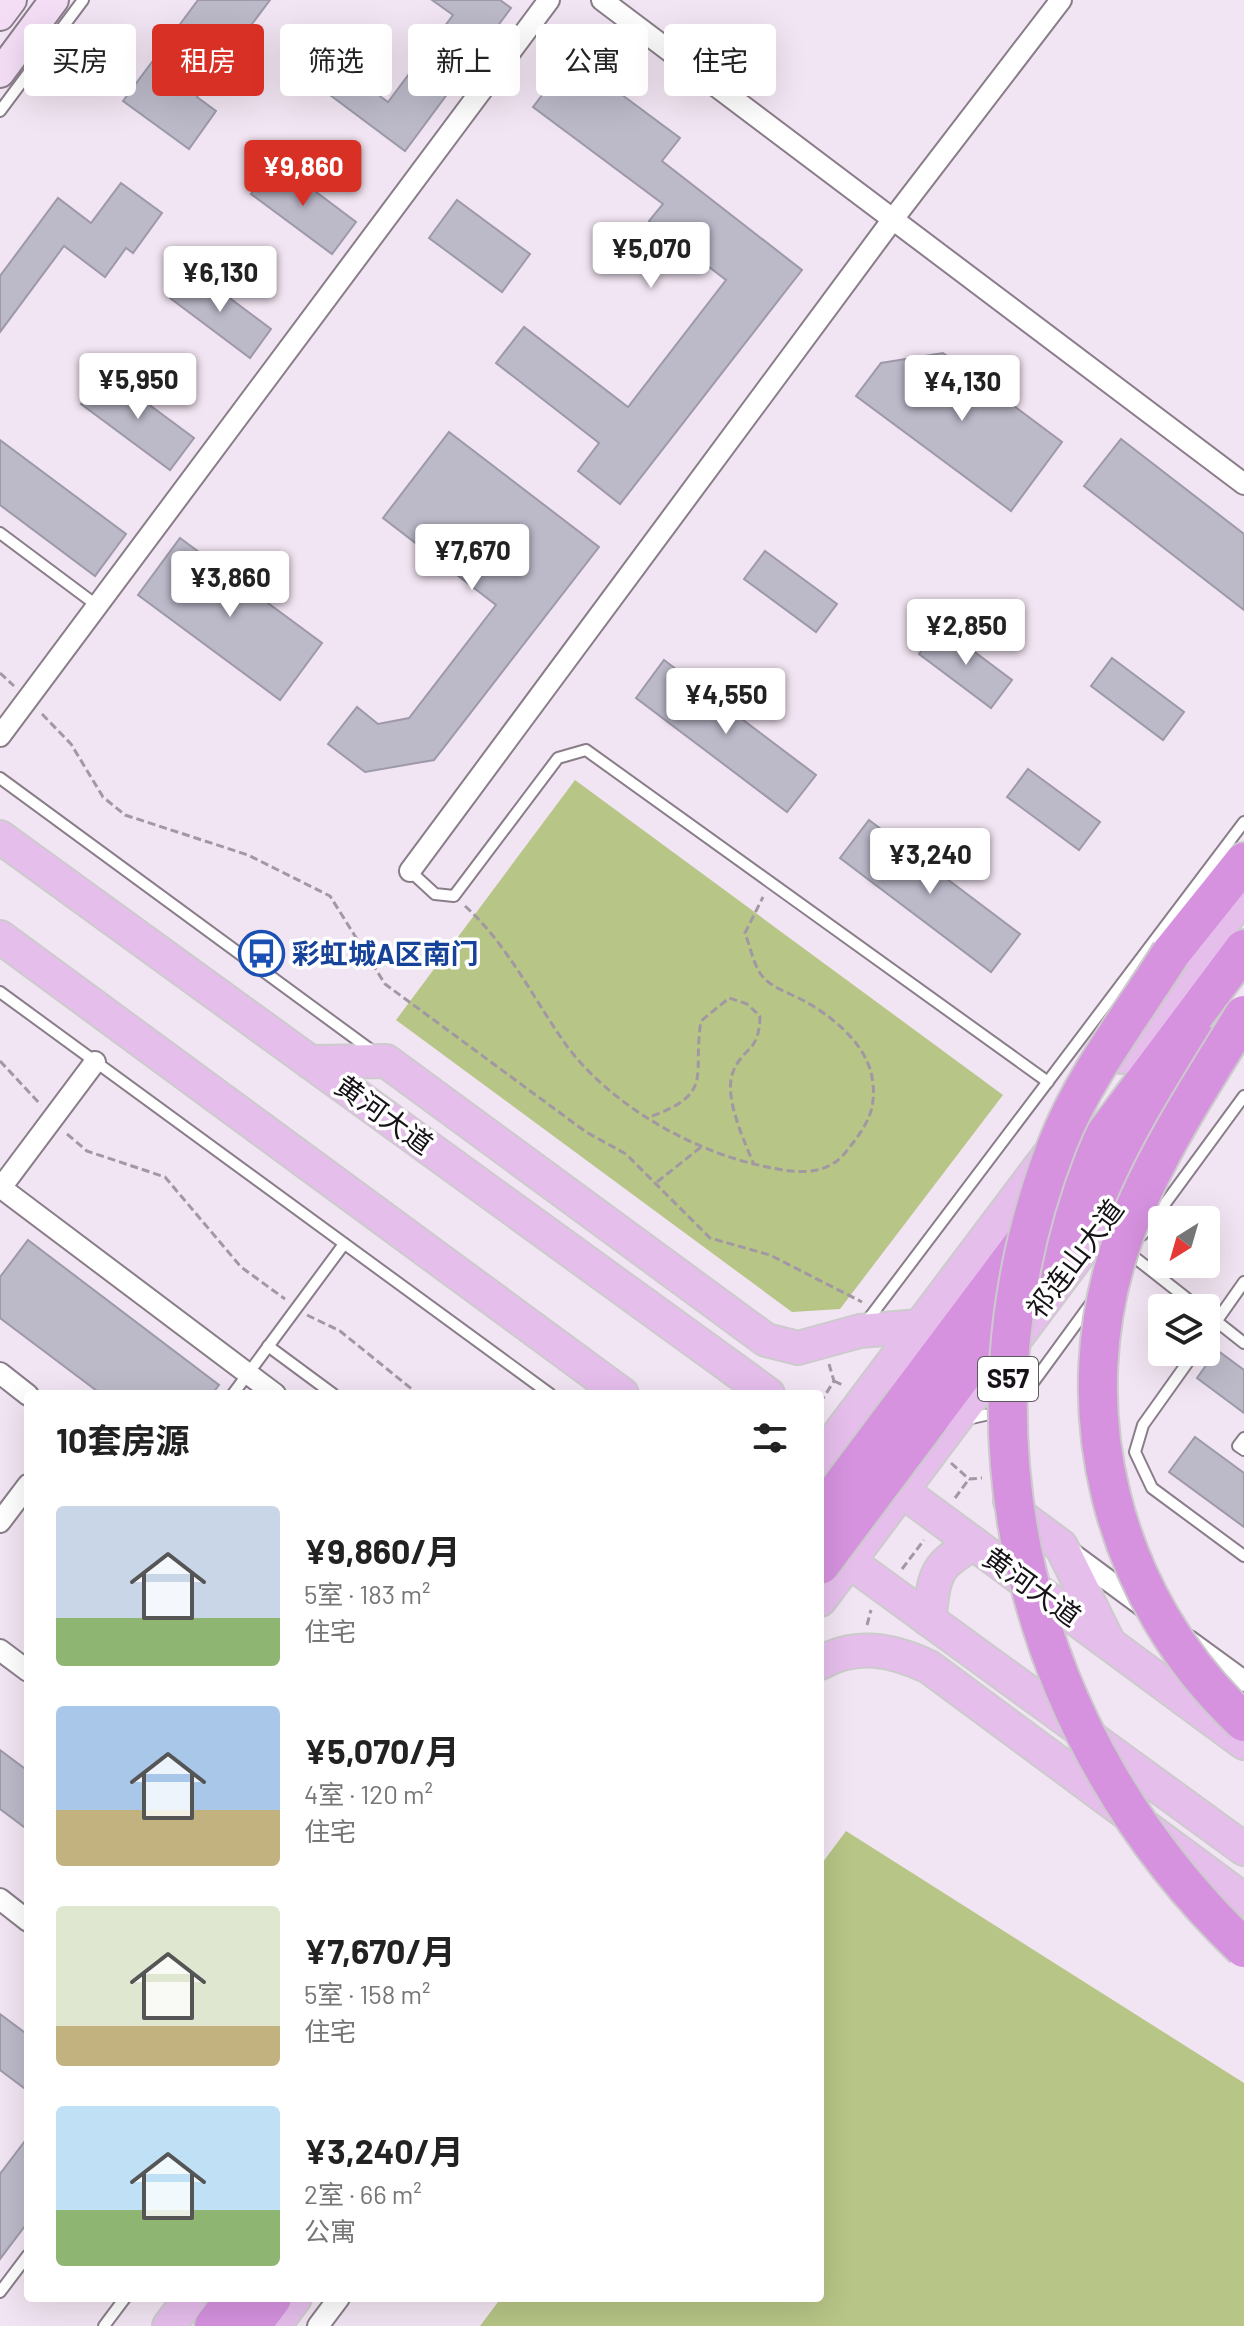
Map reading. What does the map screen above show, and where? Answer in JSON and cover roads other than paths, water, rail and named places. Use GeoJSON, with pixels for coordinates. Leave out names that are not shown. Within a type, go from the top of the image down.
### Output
{"type":"FeatureCollection","features":[{"type":"Feature","properties":{"kind":"highway","name":"S57"},"geometry":{"type":"LineString","coordinates":[[1244,862],[1171,953],[1074,1107],[1057,1145],[1032,1222],[1015,1303],[1008,1426],[1014,1503],[1024,1564],[1035,1609],[1066,1697],[1093,1752],[1133,1819],[1189,1892],[1244,1948]]}},
{"type":"Feature","properties":{"kind":"highway"},"geometry":{"type":"LineString","coordinates":[[824,1510],[1244,949]]}},
{"type":"Feature","properties":{"kind":"highway"},"geometry":{"type":"LineString","coordinates":[[835,1563],[1244,998]]}},
{"type":"Feature","properties":{"kind":"highway"},"geometry":{"type":"LineString","coordinates":[[1244,1015],[1189,1103],[1126,1232],[1100,1336],[1097,1407],[1106,1478],[1139,1578],[1187,1659],[1244,1722]]}},
{"type":"Feature","properties":{"kind":"highway"},"geometry":{"type":"LineString","coordinates":[[214,2326],[232,2302]]}},
{"type":"Feature","properties":{"kind":"highway"},"geometry":{"type":"LineString","coordinates":[[251,2326],[269,2302]]}},
{"type":"Feature","properties":{"kind":"main road","name":"黄河大道"},"geometry":{"type":"LineString","coordinates":[[0,837],[763,1390]]}},
{"type":"Feature","properties":{"kind":"main road"},"geometry":{"type":"LineString","coordinates":[[824,1444],[920,1326],[1244,895]]}},
{"type":"Feature","properties":{"kind":"main road"},"geometry":{"type":"LineString","coordinates":[[0,937],[596,1383]]}},
{"type":"Feature","properties":{"kind":"main road","name":"祁连山大道"},"geometry":{"type":"LineString","coordinates":[[824,1590],[835,1563],[902,1491],[1244,1032]]}},
{"type":"Feature","properties":{"kind":"main road"},"geometry":{"type":"LineString","coordinates":[[310,1062],[386,1061],[766,1340],[798,1348],[822,1341],[868,1320],[920,1326]]}},
{"type":"Feature","properties":{"kind":"main road"},"geometry":{"type":"LineString","coordinates":[[678,1274],[700,1344]]}},
{"type":"Feature","properties":{"kind":"main road"},"geometry":{"type":"LineString","coordinates":[[1014,1409],[993,1463],[1015,1512],[1061,1546],[1108,1643]]}},
{"type":"Feature","properties":{"kind":"main road","name":"黄河大道"},"geometry":{"type":"LineString","coordinates":[[824,1444],[902,1491],[1244,1743]]}},
{"type":"Feature","properties":{"kind":"main road"},"geometry":{"type":"LineString","coordinates":[[929,1620],[935,1574],[947,1559],[974,1544]]}},
{"type":"Feature","properties":{"kind":"main road"},"geometry":{"type":"LineString","coordinates":[[824,1546],[835,1563],[887,1589],[1244,1849]]}},
{"type":"Feature","properties":{"kind":"main road"},"geometry":{"type":"LineString","coordinates":[[964,1645],[1012,1731]]}},
{"type":"Feature","properties":{"kind":"main road"},"geometry":{"type":"LineString","coordinates":[[824,1661],[833,1655],[866,1649],[899,1653],[929,1667],[1244,1900]]}},
{"type":"Feature","properties":{"kind":"main road"},"geometry":{"type":"LineString","coordinates":[[169,2326],[187,2302]]}},
{"type":"Feature","properties":{"kind":"main road"},"geometry":{"type":"LineString","coordinates":[[274,2326],[292,2302]]}},
{"type":"Feature","properties":{"kind":"street"},"geometry":{"type":"LineString","coordinates":[[0,16],[12,0]]}},
{"type":"Feature","properties":{"kind":"street"},"geometry":{"type":"LineString","coordinates":[[0,73],[54,0]]}},
{"type":"Feature","properties":{"kind":"street"},"geometry":{"type":"LineString","coordinates":[[0,736],[95,604],[549,0]]}},
{"type":"Feature","properties":{"kind":"street"},"geometry":{"type":"LineString","coordinates":[[602,0],[1244,484]]}},
{"type":"Feature","properties":{"kind":"street"},"geometry":{"type":"LineString","coordinates":[[410,871],[893,219],[1061,0]]}},
{"type":"Feature","properties":{"kind":"street"},"geometry":{"type":"LineString","coordinates":[[95,1062],[0,1188],[270,1390]]}},
{"type":"Feature","properties":{"kind":"street"},"geometry":{"type":"LineString","coordinates":[[0,1373],[24,1392]]}},
{"type":"Feature","properties":{"kind":"street"},"geometry":{"type":"LineString","coordinates":[[0,1522],[24,1490]]}},
{"type":"Feature","properties":{"kind":"street"},"geometry":{"type":"LineString","coordinates":[[1061,1546],[1244,1681]]}},
{"type":"Feature","properties":{"kind":"street"},"geometry":{"type":"LineString","coordinates":[[0,1650],[24,1668]]}},
{"type":"Feature","properties":{"kind":"street"},"geometry":{"type":"LineString","coordinates":[[0,1899],[24,1918]]}},
{"type":"Feature","properties":{"kind":"street"},"geometry":{"type":"LineString","coordinates":[[318,2326],[336,2302]]}},
{"type":"Feature","properties":{"kind":"lane"},"geometry":{"type":"LineString","coordinates":[[0,111],[83,0]]}},
{"type":"Feature","properties":{"kind":"lane"},"geometry":{"type":"LineString","coordinates":[[0,533],[95,604]]}},
{"type":"Feature","properties":{"kind":"lane"},"geometry":{"type":"LineString","coordinates":[[410,871],[435,894],[454,896],[558,758],[586,750],[1048,1082]]}},
{"type":"Feature","properties":{"kind":"lane"},"geometry":{"type":"LineString","coordinates":[[0,778],[386,1061]]}},
{"type":"Feature","properties":{"kind":"lane"},"geometry":{"type":"LineString","coordinates":[[868,1320],[1244,822]]}},
{"type":"Feature","properties":{"kind":"lane"},"geometry":{"type":"LineString","coordinates":[[0,992],[545,1390]]}},
{"type":"Feature","properties":{"kind":"lane"},"geometry":{"type":"LineString","coordinates":[[954,1422],[1014,1409],[1244,1096]]}},
{"type":"Feature","properties":{"kind":"lane"},"geometry":{"type":"LineString","coordinates":[[236,1390],[344,1244]]}},
{"type":"Feature","properties":{"kind":"lane"},"geometry":{"type":"LineString","coordinates":[[1129,1253],[1181,1294]]}},
{"type":"Feature","properties":{"kind":"lane"},"geometry":{"type":"LineString","coordinates":[[1220,1315],[1244,1282]]}},
{"type":"Feature","properties":{"kind":"lane"},"geometry":{"type":"LineString","coordinates":[[1220,1324],[1244,1343]]}},
{"type":"Feature","properties":{"kind":"lane"},"geometry":{"type":"LineString","coordinates":[[268,1346],[328,1390]]}},
{"type":"Feature","properties":{"kind":"lane"},"geometry":{"type":"LineString","coordinates":[[1185,1366],[1143,1425],[1135,1452],[1152,1488],[1244,1556]]}},
{"type":"Feature","properties":{"kind":"lane"},"geometry":{"type":"LineString","coordinates":[[1244,1438],[1238,1446],[1244,1450]]}},
{"type":"Feature","properties":{"kind":"lane"},"geometry":{"type":"LineString","coordinates":[[0,2292],[24,2260]]}},
{"type":"Feature","properties":{"kind":"lane"},"geometry":{"type":"LineString","coordinates":[[104,2326],[122,2302]]}},
{"type":"Feature","properties":{"kind":"place","name":"彩虹城A区南门"},"geometry":{"type":"Point","coordinates":[261,954]}}]}
